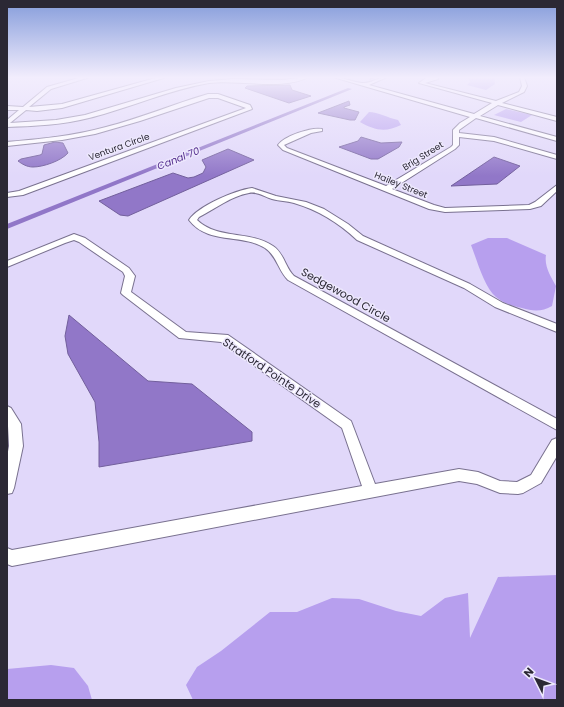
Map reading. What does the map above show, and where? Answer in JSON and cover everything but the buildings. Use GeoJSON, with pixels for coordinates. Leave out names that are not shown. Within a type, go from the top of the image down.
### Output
{"type":"FeatureCollection","features":[{"type":"Feature","properties":{"kind":"street"},"geometry":{"type":"LineString","coordinates":[[7,124],[23,110]]}},
{"type":"Feature","properties":{"kind":"street"},"geometry":{"type":"LineString","coordinates":[[7,124],[40,124],[86,117],[109,110]]}},
{"type":"Feature","properties":{"kind":"street","name":"Ventura Circle"},"geometry":{"type":"LineString","coordinates":[[7,144],[62,138],[94,132],[122,125],[167,110]]}},
{"type":"Feature","properties":{"kind":"street","name":"Ventura Circle"},"geometry":{"type":"LineString","coordinates":[[7,195],[20,193],[245,110]]}},
{"type":"Feature","properties":{"kind":"street"},"geometry":{"type":"LineString","coordinates":[[453,110],[557,139]]}},
{"type":"Feature","properties":{"kind":"street","name":"Brig Street"},"geometry":{"type":"LineString","coordinates":[[387,189],[453,148],[456,145],[456,132],[462,124],[486,110]]}},
{"type":"Feature","properties":{"kind":"street"},"geometry":{"type":"LineString","coordinates":[[456,132],[498,110]]}},
{"type":"Feature","properties":{"kind":"street"},"geometry":{"type":"LineString","coordinates":[[521,110],[557,119]]}},
{"type":"Feature","properties":{"kind":"street","name":"Hailey Street"},"geometry":{"type":"LineString","coordinates":[[320,130],[310,131],[283,142],[281,146],[285,149],[432,207],[444,210],[530,207],[538,204],[557,187]]}},
{"type":"Feature","properties":{"kind":"street"},"geometry":{"type":"LineString","coordinates":[[456,132],[494,139],[557,157]]}},
{"type":"Feature","properties":{"kind":"street","name":"Sedgewood Circle"},"geometry":{"type":"LineString","coordinates":[[557,328],[499,305],[467,286],[360,238],[349,228],[317,209],[295,202],[252,190],[242,192],[196,215],[193,220],[196,224],[215,235],[245,238],[261,242],[279,256],[284,271],[291,278],[557,425]]}},
{"type":"Feature","properties":{"kind":"street","name":"Stratford Pointe Drive"},"geometry":{"type":"LineString","coordinates":[[7,264],[74,237],[82,240],[126,270],[130,276],[126,293],[183,336],[224,338],[347,424],[370,492]]}},
{"type":"Feature","properties":{"kind":"street"},"geometry":{"type":"LineString","coordinates":[[7,411],[15,424],[16,446],[7,488]]}},
{"type":"Feature","properties":{"kind":"street"},"geometry":{"type":"LineString","coordinates":[[7,556],[12,558],[459,475],[478,478],[500,487],[518,488],[536,479],[557,444]]}},
{"type":"Feature","properties":{"kind":"shaded area"},"geometry":{"type":"Polygon","coordinates":[[[326,110],[351,110],[359,112],[355,120],[318,113],[326,110]]]}},
{"type":"Feature","properties":{"kind":"shaded area"},"geometry":{"type":"Polygon","coordinates":[[[504,110],[510,110],[532,115],[521,122],[494,115],[504,110]]]}},
{"type":"Feature","properties":{"kind":"shaded area"},"geometry":{"type":"Polygon","coordinates":[[[369,112],[398,120],[401,125],[385,130],[370,127],[360,122],[369,112]]]}},
{"type":"Feature","properties":{"kind":"shaded area"},"geometry":{"type":"Polygon","coordinates":[[[361,137],[381,143],[402,142],[399,147],[378,159],[371,159],[339,147],[358,141],[361,137]]]}},
{"type":"Feature","properties":{"kind":"shaded area"},"geometry":{"type":"Polygon","coordinates":[[[55,142],[63,143],[68,153],[56,161],[47,165],[33,167],[18,161],[42,154],[44,145],[55,142]]]}},
{"type":"Feature","properties":{"kind":"shaded area"},"geometry":{"type":"Polygon","coordinates":[[[228,149],[254,160],[128,216],[120,215],[99,201],[173,173],[188,178],[194,177],[203,173],[206,167],[202,160],[228,149]]]}},
{"type":"Feature","properties":{"kind":"shaded area"},"geometry":{"type":"Polygon","coordinates":[[[494,157],[520,166],[497,184],[451,186],[494,157]]]}},
{"type":"Feature","properties":{"kind":"shaded area"},"geometry":{"type":"Polygon","coordinates":[[[488,238],[507,238],[546,255],[547,267],[556,286],[552,306],[541,310],[526,309],[505,303],[492,293],[484,280],[471,245],[488,238]]]}},
{"type":"Feature","properties":{"kind":"shaded area"},"geometry":{"type":"Polygon","coordinates":[[[69,315],[148,381],[192,384],[252,432],[252,441],[99,467],[99,442],[95,402],[68,354],[65,336],[69,315]]]}},
{"type":"Feature","properties":{"kind":"shaded area"},"geometry":{"type":"Polygon","coordinates":[[[557,575],[557,700],[193,700],[186,685],[197,667],[221,651],[270,612],[297,612],[332,598],[359,599],[396,611],[421,616],[445,598],[468,593],[470,638],[498,577],[557,575]]]}},
{"type":"Feature","properties":{"kind":"shaded area"},"geometry":{"type":"Polygon","coordinates":[[[51,665],[74,668],[88,686],[92,700],[7,700],[7,669],[51,665]]]}},
{"type":"Feature","properties":{"kind":"waterway","name":"Canal 70"},"geometry":{"type":"LineString","coordinates":[[7,227],[298,110]]}}]}
